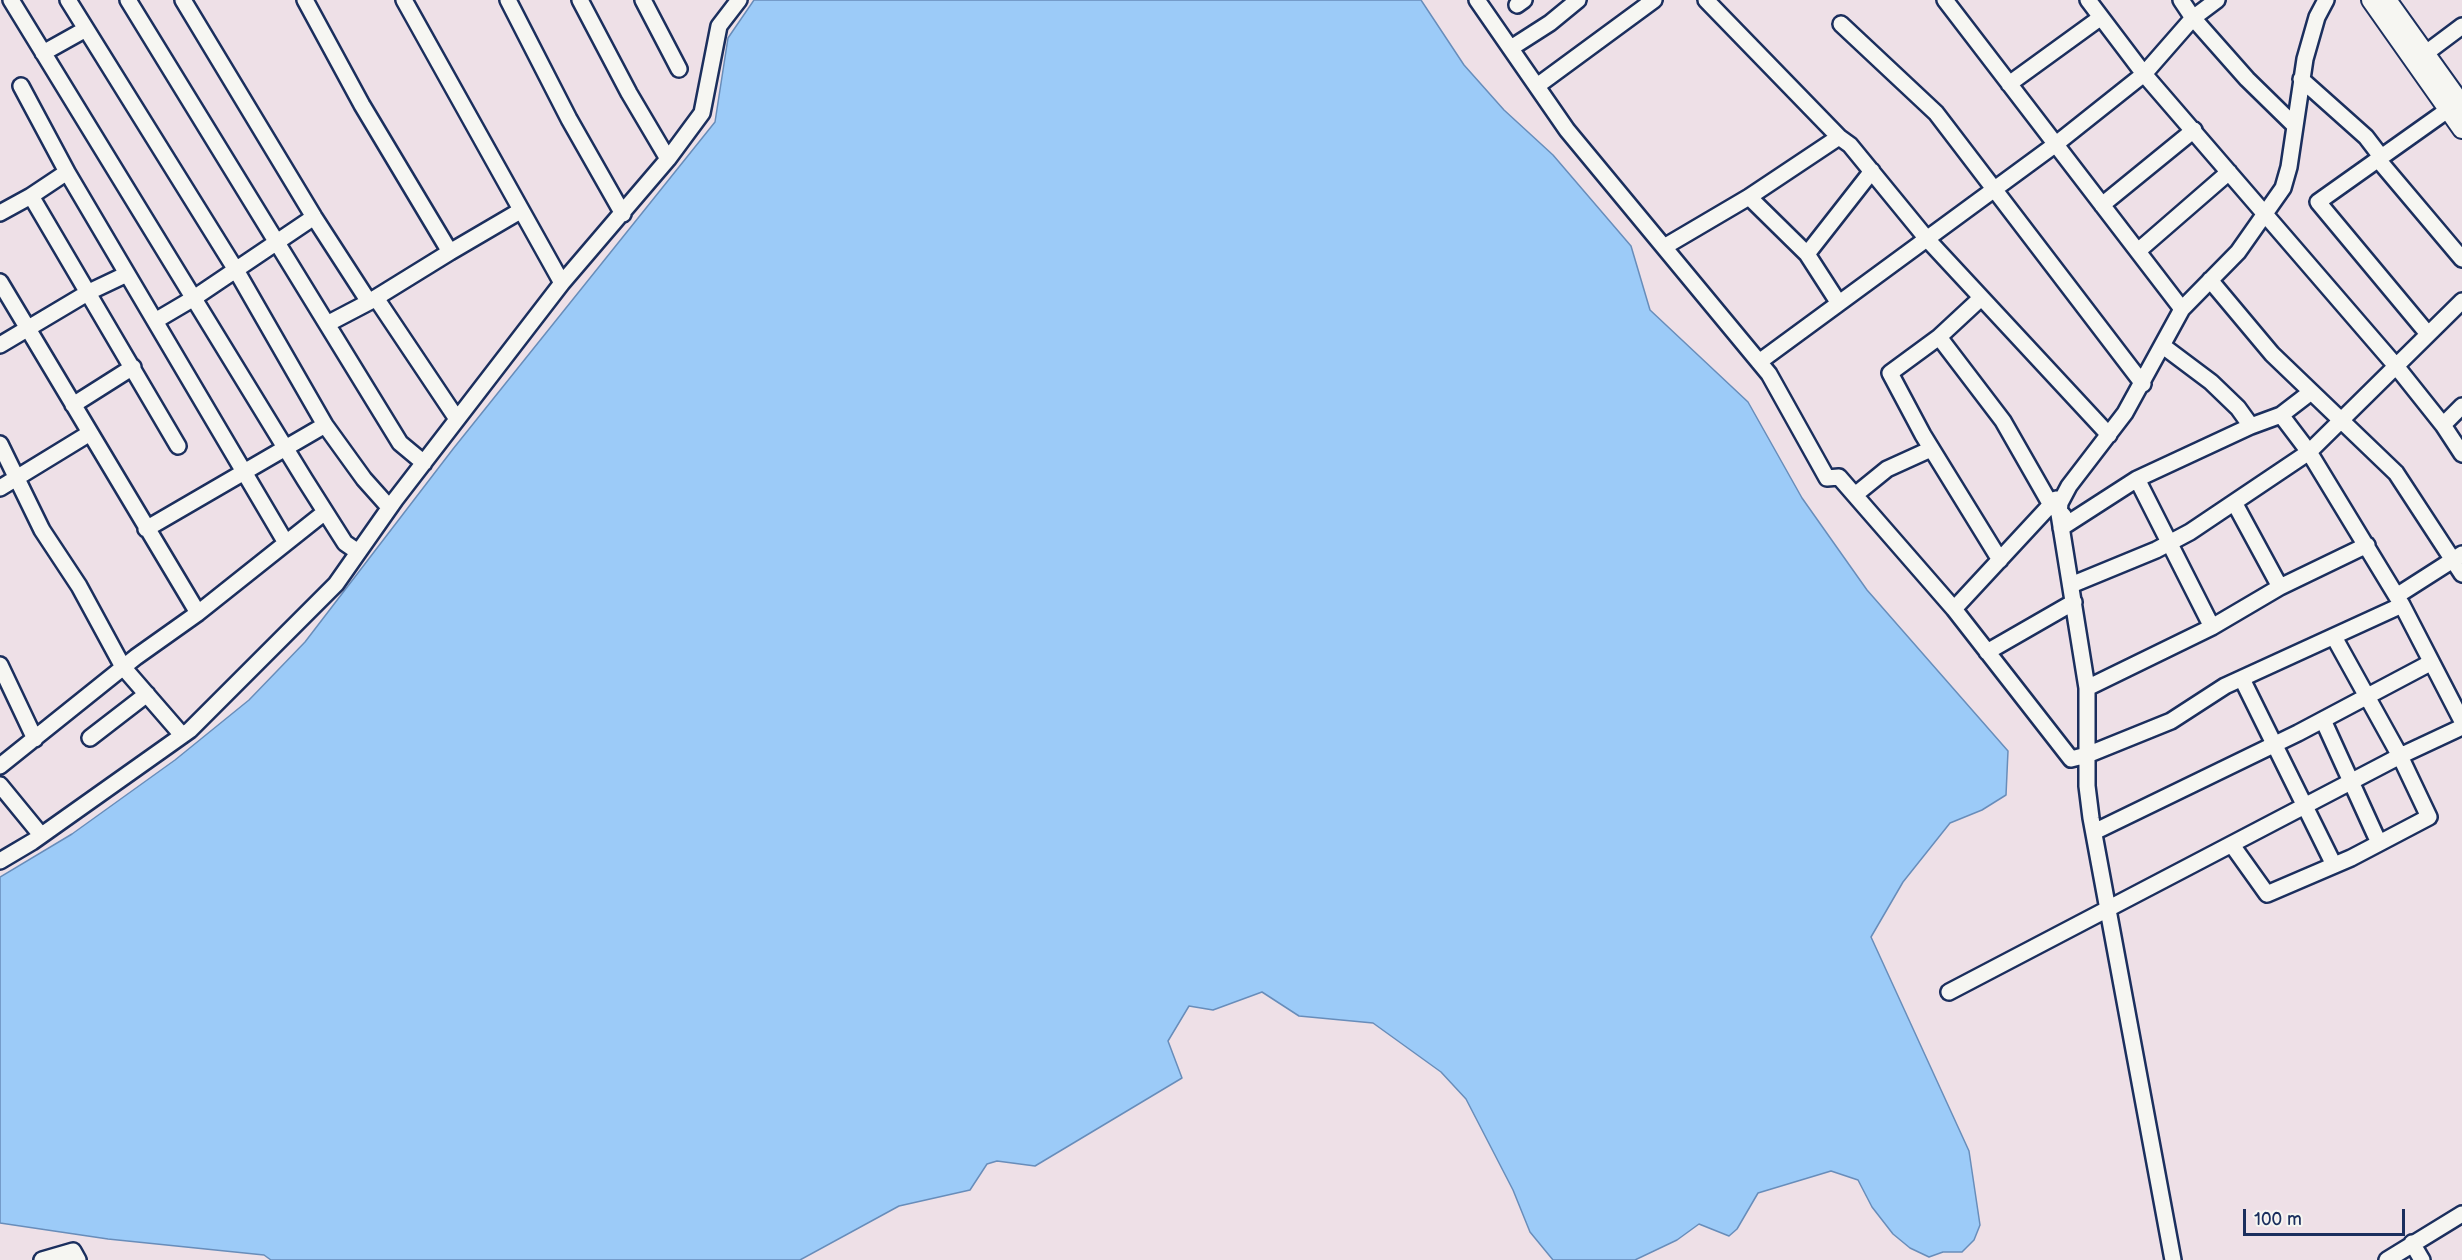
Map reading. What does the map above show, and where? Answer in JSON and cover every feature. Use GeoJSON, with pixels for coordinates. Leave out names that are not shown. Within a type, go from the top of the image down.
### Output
{"type":"FeatureCollection","features":[{"type":"Feature","properties":{"kind":"main road"},"geometry":{"type":"LineString","coordinates":[[2371,0],[2456,107]]}},
{"type":"Feature","properties":{"kind":"main road"},"geometry":{"type":"LineString","coordinates":[[2387,0],[2426,53],[2456,107],[2462,129]]}},
{"type":"Feature","properties":{"kind":"street"},"geometry":{"type":"LineString","coordinates":[[11,0],[325,512],[345,543],[358,552]]}},
{"type":"Feature","properties":{"kind":"street"},"geometry":{"type":"LineString","coordinates":[[68,0],[236,270],[325,425],[364,479],[389,507]]}},
{"type":"Feature","properties":{"kind":"street"},"geometry":{"type":"LineString","coordinates":[[128,0],[400,443],[424,463]]}},
{"type":"Feature","properties":{"kind":"street"},"geometry":{"type":"LineString","coordinates":[[183,0],[314,218],[457,419]]}},
{"type":"Feature","properties":{"kind":"street"},"geometry":{"type":"LineString","coordinates":[[305,0],[362,105],[450,252]]}},
{"type":"Feature","properties":{"kind":"street"},"geometry":{"type":"LineString","coordinates":[[404,0],[562,283]]}},
{"type":"Feature","properties":{"kind":"street"},"geometry":{"type":"LineString","coordinates":[[508,0],[569,119],[623,214]]}},
{"type":"Feature","properties":{"kind":"street"},"geometry":{"type":"LineString","coordinates":[[580,0],[629,93],[668,159]]}},
{"type":"Feature","properties":{"kind":"street"},"geometry":{"type":"LineString","coordinates":[[643,0],[679,69]]}},
{"type":"Feature","properties":{"kind":"street"},"geometry":{"type":"LineString","coordinates":[[0,861],[41,835],[182,735],[336,584],[389,507],[562,283],[623,214],[702,113],[719,26],[739,0]]}},
{"type":"Feature","properties":{"kind":"street"},"geometry":{"type":"LineString","coordinates":[[1477,0],[1567,130],[1769,374],[1827,478],[1839,477],[1954,609],[2071,759],[2087,755],[2171,721],[2242,679],[2334,637],[2459,563],[2396,473],[2272,354],[2210,280]]}},
{"type":"Feature","properties":{"kind":"street"},"geometry":{"type":"LineString","coordinates":[[1510,48],[1550,23],[1578,0]]}},
{"type":"Feature","properties":{"kind":"street"},"geometry":{"type":"LineString","coordinates":[[1537,86],[1654,0]]}},
{"type":"Feature","properties":{"kind":"street"},"geometry":{"type":"LineString","coordinates":[[1706,0],[1839,137],[1850,145],[1927,239],[2109,435]]}},
{"type":"Feature","properties":{"kind":"street"},"geometry":{"type":"LineString","coordinates":[[1945,0],[2182,309]]}},
{"type":"Feature","properties":{"kind":"street"},"geometry":{"type":"LineString","coordinates":[[2088,0],[2144,74],[2396,366],[2443,425],[2462,454]]}},
{"type":"Feature","properties":{"kind":"street"},"geometry":{"type":"LineString","coordinates":[[2181,0],[2193,18],[2247,79],[2293,124]]}},
{"type":"Feature","properties":{"kind":"street"},"geometry":{"type":"LineString","coordinates":[[1759,362],[2056,144],[2144,74],[2193,18],[2217,0]]}},
{"type":"Feature","properties":{"kind":"street"},"geometry":{"type":"LineString","coordinates":[[1954,609],[2000,560],[2057,516],[2060,502],[2069,486],[2109,435],[2143,384],[2182,309],[2238,252],[2283,188],[2289,167],[2293,124],[2310,37],[2326,0]]}},
{"type":"Feature","properties":{"kind":"street"},"geometry":{"type":"LineString","coordinates":[[2009,84],[2100,18]]}},
{"type":"Feature","properties":{"kind":"street"},"geometry":{"type":"LineString","coordinates":[[1841,24],[1936,113],[2143,384]]}},
{"type":"Feature","properties":{"kind":"street"},"geometry":{"type":"LineString","coordinates":[[2426,53],[2462,26]]}},
{"type":"Feature","properties":{"kind":"street"},"geometry":{"type":"LineString","coordinates":[[43,53],[86,29]]}},
{"type":"Feature","properties":{"kind":"street"},"geometry":{"type":"LineString","coordinates":[[2301,79],[2366,137],[2381,159],[2462,259]]}},
{"type":"Feature","properties":{"kind":"street"},"geometry":{"type":"LineString","coordinates":[[21,86],[67,172],[286,543]]}},
{"type":"Feature","properties":{"kind":"street"},"geometry":{"type":"LineString","coordinates":[[2428,334],[2318,202],[2456,107]]}},
{"type":"Feature","properties":{"kind":"street"},"geometry":{"type":"LineString","coordinates":[[2102,205],[2194,130]]}},
{"type":"Feature","properties":{"kind":"street"},"geometry":{"type":"LineString","coordinates":[[1664,247],[1749,197],[1839,137]]}},
{"type":"Feature","properties":{"kind":"street"},"geometry":{"type":"LineString","coordinates":[[1807,254],[1872,171]]}},
{"type":"Feature","properties":{"kind":"street"},"geometry":{"type":"LineString","coordinates":[[2,207],[32,196],[67,172]]}},
{"type":"Feature","properties":{"kind":"street"},"geometry":{"type":"LineString","coordinates":[[2138,251],[2229,172]]}},
{"type":"Feature","properties":{"kind":"street"},"geometry":{"type":"LineString","coordinates":[[32,196],[178,446]]}},
{"type":"Feature","properties":{"kind":"street"},"geometry":{"type":"LineString","coordinates":[[1749,197],[1807,254],[1838,302]]}},
{"type":"Feature","properties":{"kind":"street"},"geometry":{"type":"LineString","coordinates":[[327,324],[373,300],[520,211]]}},
{"type":"Feature","properties":{"kind":"street"},"geometry":{"type":"LineString","coordinates":[[155,321],[314,218]]}},
{"type":"Feature","properties":{"kind":"street"},"geometry":{"type":"LineString","coordinates":[[0,345],[89,292],[127,274]]}},
{"type":"Feature","properties":{"kind":"street"},"geometry":{"type":"LineString","coordinates":[[0,282],[198,613]]}},
{"type":"Feature","properties":{"kind":"street"},"geometry":{"type":"LineString","coordinates":[[1981,298],[1939,337],[1890,373],[1931,449],[2000,560]]}},
{"type":"Feature","properties":{"kind":"street"},"geometry":{"type":"LineString","coordinates":[[2071,585],[2171,542],[2235,504],[2309,452],[2462,302]]}},
{"type":"Feature","properties":{"kind":"street"},"geometry":{"type":"LineString","coordinates":[[1939,337],[2003,421],[2057,516],[2074,602],[2087,688],[2087,786],[2094,832],[2172,1260]]}},
{"type":"Feature","properties":{"kind":"street"},"geometry":{"type":"LineString","coordinates":[[2163,346],[2211,382],[2238,408],[2252,426]]}},
{"type":"Feature","properties":{"kind":"street"},"geometry":{"type":"LineString","coordinates":[[73,405],[133,367]]}},
{"type":"Feature","properties":{"kind":"street"},"geometry":{"type":"LineString","coordinates":[[2057,516],[2076,520],[2137,479],[2281,415],[2311,392]]}},
{"type":"Feature","properties":{"kind":"street"},"geometry":{"type":"LineString","coordinates":[[2443,425],[2462,406]]}},
{"type":"Feature","properties":{"kind":"street"},"geometry":{"type":"LineString","coordinates":[[2281,415],[2309,452],[2400,600],[2430,663],[2462,721]]}},
{"type":"Feature","properties":{"kind":"street"},"geometry":{"type":"LineString","coordinates":[[146,529],[325,425]]}},
{"type":"Feature","properties":{"kind":"street"},"geometry":{"type":"LineString","coordinates":[[0,488],[90,433]]}},
{"type":"Feature","properties":{"kind":"street"},"geometry":{"type":"LineString","coordinates":[[0,444],[42,530],[79,586],[123,667],[182,735]]}},
{"type":"Feature","properties":{"kind":"street"},"geometry":{"type":"LineString","coordinates":[[1855,495],[1887,469],[1931,449]]}},
{"type":"Feature","properties":{"kind":"street"},"geometry":{"type":"LineString","coordinates":[[2137,479],[2171,542],[2212,627]]}},
{"type":"Feature","properties":{"kind":"street"},"geometry":{"type":"LineString","coordinates":[[2235,504],[2280,587]]}},
{"type":"Feature","properties":{"kind":"street"},"geometry":{"type":"LineString","coordinates":[[0,766],[123,667],[198,613],[325,512]]}},
{"type":"Feature","properties":{"kind":"street"},"geometry":{"type":"LineString","coordinates":[[2087,688],[2212,627],[2280,587],[2367,545]]}},
{"type":"Feature","properties":{"kind":"street"},"geometry":{"type":"LineString","coordinates":[[1987,652],[2074,602]]}},
{"type":"Feature","properties":{"kind":"street"},"geometry":{"type":"LineString","coordinates":[[2232,845],[2267,894],[2334,865],[2429,817],[2400,756],[2334,637]]}},
{"type":"Feature","properties":{"kind":"street"},"geometry":{"type":"LineString","coordinates":[[2094,832],[2275,745],[2430,663]]}},
{"type":"Feature","properties":{"kind":"street"},"geometry":{"type":"LineString","coordinates":[[0,665],[35,739]]}},
{"type":"Feature","properties":{"kind":"street"},"geometry":{"type":"LineString","coordinates":[[2242,679],[2334,865]]}},
{"type":"Feature","properties":{"kind":"street"},"geometry":{"type":"LineString","coordinates":[[90,738],[147,694]]}},
{"type":"Feature","properties":{"kind":"street"},"geometry":{"type":"LineString","coordinates":[[2323,720],[2379,843]]}},
{"type":"Feature","properties":{"kind":"street"},"geometry":{"type":"LineString","coordinates":[[1949,992],[2400,756],[2462,727]]}},
{"type":"Feature","properties":{"kind":"street"},"geometry":{"type":"LineString","coordinates":[[2,792],[41,835]]}},
{"type":"Feature","properties":{"kind":"street"},"geometry":{"type":"LineString","coordinates":[[2387,1260],[2462,1214]]}},
{"type":"Feature","properties":{"kind":"street"},"geometry":{"type":"LineString","coordinates":[[2412,1243],[2422,1260]]}},
{"type":"Feature","properties":{"kind":"street"},"geometry":{"type":"LineString","coordinates":[[42,1260],[73,1251],[78,1260]]}},
{"type":"Feature","properties":{"kind":"water"},"geometry":{"type":"Polygon","coordinates":[[[754,0],[1421,0],[1464,65],[1504,110],[1553,155],[1631,246],[1650,310],[1748,402],[1802,498],[1867,590],[2008,751],[2006,795],[1982,810],[1950,823],[1903,882],[1871,937],[1969,1151],[1980,1225],[1974,1240],[1962,1252],[1943,1252],[1929,1257],[1910,1248],[1893,1234],[1872,1207],[1858,1180],[1831,1171],[1758,1193],[1737,1229],[1729,1236],[1699,1224],[1677,1240],[1635,1260],[1553,1260],[1530,1232],[1513,1190],[1466,1099],[1441,1072],[1373,1023],[1299,1016],[1262,992],[1213,1010],[1189,1006],[1168,1041],[1182,1078],[1035,1166],[997,1161],[987,1164],[970,1190],[899,1206],[800,1260],[271,1260],[264,1255],[108,1239],[0,1223],[0,877],[72,834],[175,760],[249,700],[305,642],[453,449],[715,122],[728,38],[754,0]]]}}]}
